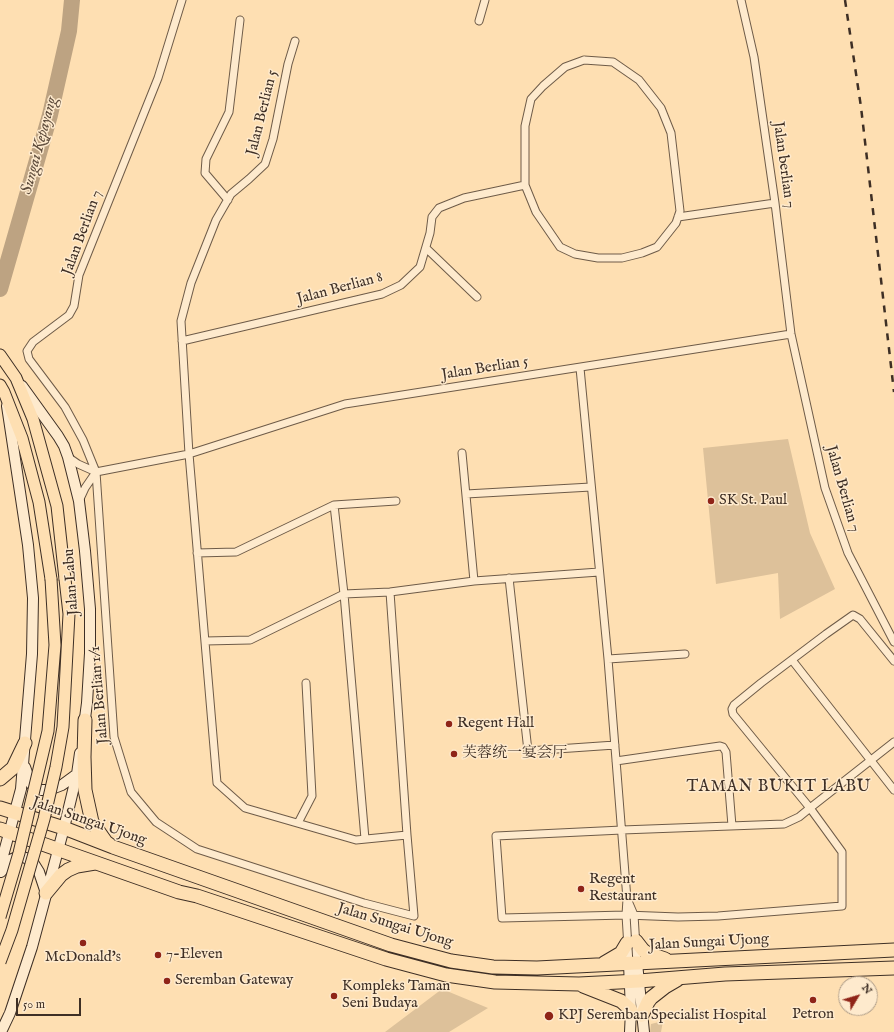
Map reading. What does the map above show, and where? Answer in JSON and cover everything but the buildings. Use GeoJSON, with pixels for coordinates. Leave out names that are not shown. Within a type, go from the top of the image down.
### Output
{"type":"FeatureCollection","features":[{"type":"Feature","properties":{"kind":"highway"},"geometry":{"type":"LineString","coordinates":[[85,720],[84,772],[85,790],[89,810],[92,822],[98,832],[106,842],[113,847]]}},
{"type":"Feature","properties":{"kind":"highway"},"geometry":{"type":"LineString","coordinates":[[0,779],[13,768],[25,743]]}},
{"type":"Feature","properties":{"kind":"highway","name":"Jalan Sungai Ujong"},"geometry":{"type":"LineString","coordinates":[[0,808],[64,828],[113,847],[391,945],[451,961],[493,967],[537,968],[894,950]]}},
{"type":"Feature","properties":{"kind":"highway"},"geometry":{"type":"LineString","coordinates":[[4,831],[179,892],[197,896],[386,959],[446,975],[494,982],[579,984],[634,982],[725,974],[894,968]]}},
{"type":"Feature","properties":{"kind":"highway"},"geometry":{"type":"LineString","coordinates":[[46,893],[61,875],[68,870],[77,866],[97,863]]}},
{"type":"Feature","properties":{"kind":"highway"},"geometry":{"type":"LineString","coordinates":[[601,965],[617,957],[632,942],[647,953],[671,961]]}},
{"type":"Feature","properties":{"kind":"highway"},"geometry":{"type":"LineString","coordinates":[[579,984],[621,1001],[637,1012],[656,994],[680,978]]}},
{"type":"Feature","properties":{"kind":"main road","name":"Jalan Labu"},"geometry":{"type":"LineString","coordinates":[[0,355],[58,436],[68,457],[80,501],[90,609],[90,653],[85,720],[77,774],[26,968],[10,1013],[1,1032]]}},
{"type":"Feature","properties":{"kind":"main road"},"geometry":{"type":"LineString","coordinates":[[0,962],[12,930],[44,819],[56,767],[63,727],[69,614],[57,506],[33,419],[16,378]]}},
{"type":"Feature","properties":{"kind":"main road"},"geometry":{"type":"LineString","coordinates":[[0,917],[19,853],[48,731],[54,645],[51,579],[39,502],[22,438],[2,388]]}},
{"type":"Feature","properties":{"kind":"main road"},"geometry":{"type":"LineString","coordinates":[[0,867],[4,831],[15,813],[21,788],[32,654],[33,598],[25,524],[2,388]]}},
{"type":"Feature","properties":{"kind":"main road"},"geometry":{"type":"LineString","coordinates":[[24,763],[31,784],[35,788],[41,790],[49,790],[62,785],[77,774]]}},
{"type":"Feature","properties":{"kind":"main road"},"geometry":{"type":"LineString","coordinates":[[0,873],[10,860],[19,856],[26,858],[34,864],[39,872],[46,893]]}},
{"type":"Feature","properties":{"kind":"main road"},"geometry":{"type":"LineString","coordinates":[[633,964],[637,1012],[644,1032]]}},
{"type":"Feature","properties":{"kind":"main road"},"geometry":{"type":"LineString","coordinates":[[630,1032],[637,1012]]}},
{"type":"Feature","properties":{"kind":"street","name":"Jalan Berlian 7"},"geometry":{"type":"LineString","coordinates":[[96,472],[83,440],[65,407],[29,359],[28,351],[33,342],[69,315],[74,306],[78,275],[158,78],[182,0]]}},
{"type":"Feature","properties":{"kind":"street"},"geometry":{"type":"LineString","coordinates":[[479,21],[485,0]]}},
{"type":"Feature","properties":{"kind":"street","name":"Jalan berlian 7"},"geometry":{"type":"LineString","coordinates":[[741,0],[754,57],[775,203],[791,334]]}},
{"type":"Feature","properties":{"kind":"street"},"geometry":{"type":"LineString","coordinates":[[228,200],[205,173],[206,158],[230,112],[240,20]]}},
{"type":"Feature","properties":{"kind":"street","name":"Jalan Berlian 5"},"geometry":{"type":"LineString","coordinates":[[189,454],[181,321],[190,283],[216,220],[231,194],[265,164],[273,139],[288,64],[295,41]]}},
{"type":"Feature","properties":{"kind":"street"},"geometry":{"type":"LineString","coordinates":[[584,60],[613,62],[639,80],[661,108],[671,133],[680,211],[676,224],[657,247],[642,253],[622,258],[598,258],[575,254],[560,247],[536,212],[525,185],[526,126],[531,99],[543,86],[565,67],[584,60]]}},
{"type":"Feature","properties":{"kind":"street","name":"Jalan Berlian 8"},"geometry":{"type":"LineString","coordinates":[[182,341],[382,294],[401,285],[420,267],[430,233],[432,217],[439,208],[464,198],[525,185]]}},
{"type":"Feature","properties":{"kind":"street"},"geometry":{"type":"LineString","coordinates":[[678,217],[775,203]]}},
{"type":"Feature","properties":{"kind":"street"},"geometry":{"type":"LineString","coordinates":[[426,248],[477,297]]}},
{"type":"Feature","properties":{"kind":"street","name":"Jalan Berlian 7"},"geometry":{"type":"LineString","coordinates":[[791,334],[825,488],[848,553],[894,642]]}},
{"type":"Feature","properties":{"kind":"street","name":"Jalan Berlian 5"},"geometry":{"type":"LineString","coordinates":[[96,472],[189,454],[344,404],[791,334]]}},
{"type":"Feature","properties":{"kind":"street"},"geometry":{"type":"LineString","coordinates":[[580,368],[608,659],[627,899],[626,915],[632,942]]}},
{"type":"Feature","properties":{"kind":"street"},"geometry":{"type":"LineString","coordinates":[[462,453],[474,581]]}},
{"type":"Feature","properties":{"kind":"street"},"geometry":{"type":"LineString","coordinates":[[189,454],[218,783],[245,808],[356,840],[407,835],[390,592]]}},
{"type":"Feature","properties":{"kind":"street"},"geometry":{"type":"LineString","coordinates":[[68,457],[78,464],[96,472],[85,488],[80,501]]}},
{"type":"Feature","properties":{"kind":"street","name":"Jalan Berlian 1/1"},"geometry":{"type":"LineString","coordinates":[[96,472],[114,737],[131,792],[156,822],[197,849],[364,903],[414,916],[407,835]]}},
{"type":"Feature","properties":{"kind":"street"},"geometry":{"type":"LineString","coordinates":[[466,494],[591,487]]}},
{"type":"Feature","properties":{"kind":"street"},"geometry":{"type":"LineString","coordinates":[[197,553],[236,552],[334,505],[396,501]]}},
{"type":"Feature","properties":{"kind":"street"},"geometry":{"type":"LineString","coordinates":[[334,505],[344,594],[365,839]]}},
{"type":"Feature","properties":{"kind":"street"},"geometry":{"type":"LineString","coordinates":[[205,641],[250,640],[344,594],[390,592],[474,581],[599,572]]}},
{"type":"Feature","properties":{"kind":"street"},"geometry":{"type":"LineString","coordinates":[[509,578],[528,751],[615,745]]}},
{"type":"Feature","properties":{"kind":"street"},"geometry":{"type":"LineString","coordinates":[[894,661],[860,619],[853,615],[734,705],[732,709],[734,714],[810,808],[842,852],[842,906],[678,918],[634,915],[502,918],[496,836],[784,824],[798,817],[810,808],[894,742]]}},
{"type":"Feature","properties":{"kind":"street"},"geometry":{"type":"LineString","coordinates":[[608,659],[685,654]]}},
{"type":"Feature","properties":{"kind":"street"},"geometry":{"type":"LineString","coordinates":[[792,660],[894,790]]}},
{"type":"Feature","properties":{"kind":"street"},"geometry":{"type":"LineString","coordinates":[[298,823],[312,796],[306,683]]}},
{"type":"Feature","properties":{"kind":"street"},"geometry":{"type":"LineString","coordinates":[[616,761],[723,746],[726,752],[732,826]]}},
{"type":"Feature","properties":{"kind":"street"},"geometry":{"type":"LineString","coordinates":[[627,899],[634,915],[632,942],[633,964]]}},
{"type":"Feature","properties":{"kind":"shaded area"},"geometry":{"type":"Polygon","coordinates":[[[788,439],[810,533],[835,589],[780,619],[778,573],[716,584],[703,448],[788,439]]]}},
{"type":"Feature","properties":{"kind":"shaded area"},"geometry":{"type":"Polygon","coordinates":[[[442,989],[488,1008],[449,1032],[385,1032],[442,989]]]}},
{"type":"Feature","properties":{"kind":"shaded area"},"geometry":{"type":"Polygon","coordinates":[[[663,1021],[661,1032],[650,1032],[651,1024],[663,1021]]]}},
{"type":"Feature","properties":{"kind":"waterway","name":"Sungai Kepayang"},"geometry":{"type":"LineString","coordinates":[[0,289],[50,115],[69,31],[72,0]]}},
{"type":"Feature","properties":{"kind":"railway"},"geometry":{"type":"LineString","coordinates":[[845,0],[861,107],[894,392]]}},
{"type":"Feature","properties":{"kind":"place","name":"SK St. Paul"},"geometry":{"type":"Point","coordinates":[711,501]}},
{"type":"Feature","properties":{"kind":"place","name":"Regent Hall"},"geometry":{"type":"Point","coordinates":[449,724]}},
{"type":"Feature","properties":{"kind":"place","name":"芙蓉统一宴会厅"},"geometry":{"type":"Point","coordinates":[454,754]}},
{"type":"Feature","properties":{"kind":"place","name":"Regent Restaurant"},"geometry":{"type":"Point","coordinates":[581,889]}},
{"type":"Feature","properties":{"kind":"place","name":"McDonald's"},"geometry":{"type":"Point","coordinates":[83,943]}},
{"type":"Feature","properties":{"kind":"place","name":"7-Eleven"},"geometry":{"type":"Point","coordinates":[158,955]}},
{"type":"Feature","properties":{"kind":"place","name":"Seremban Gateway"},"geometry":{"type":"Point","coordinates":[167,981]}},
{"type":"Feature","properties":{"kind":"place","name":"Kompleks Taman Seni Budaya"},"geometry":{"type":"Point","coordinates":[334,996]}},
{"type":"Feature","properties":{"kind":"place","name":"Petron"},"geometry":{"type":"Point","coordinates":[813,1000]}},
{"type":"Feature","properties":{"kind":"place","name":"KPJ Seremban Specialist Hospital"},"geometry":{"type":"Point","coordinates":[549,1016]}},
{"type":"Feature","properties":{"kind":"district","name":"TAMAN BUKIT LABU"},"geometry":{"type":"Point","coordinates":[779,788]}}]}
